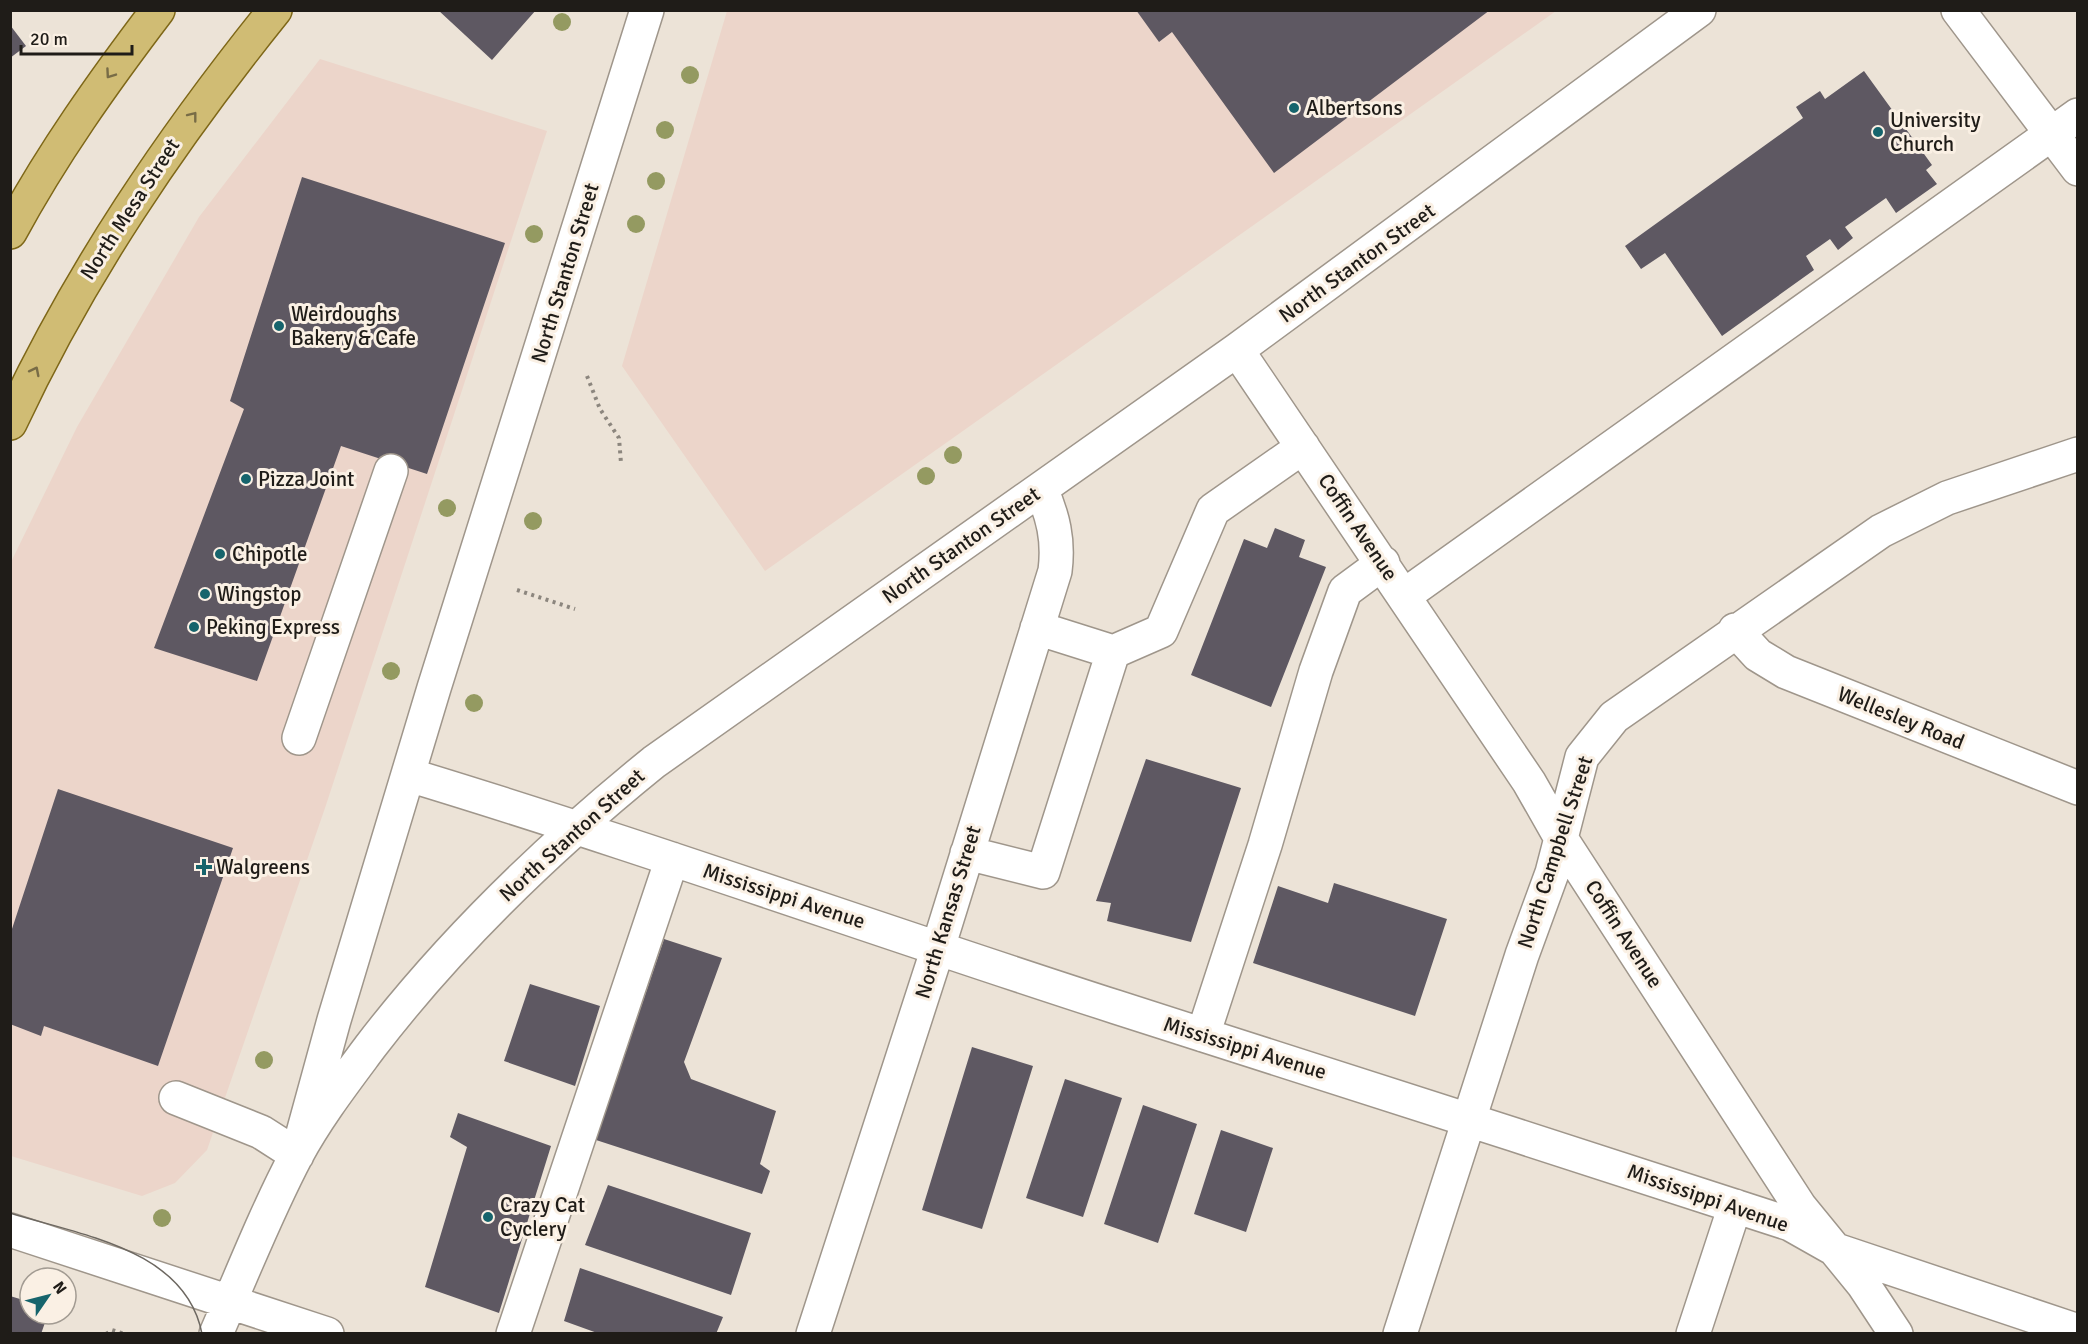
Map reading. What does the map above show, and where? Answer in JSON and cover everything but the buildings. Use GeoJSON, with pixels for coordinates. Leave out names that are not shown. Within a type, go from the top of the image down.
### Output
{"type":"FeatureCollection","features":[{"type":"Feature","properties":{"kind":"main road"},"geometry":{"type":"LineString","coordinates":[[10,232],[27,201],[111,72],[158,10]]}},
{"type":"Feature","properties":{"kind":"main road","name":"North Mesa Street"},"geometry":{"type":"LineString","coordinates":[[10,423],[61,320],[94,263],[174,140],[275,10]]}},
{"type":"Feature","properties":{"kind":"street","name":"North Stanton Street"},"geometry":{"type":"LineString","coordinates":[[297,1155],[334,1020],[647,10]]}},
{"type":"Feature","properties":{"kind":"street"},"geometry":{"type":"LineString","coordinates":[[1958,10],[2078,169]]}},
{"type":"Feature","properties":{"kind":"street","name":"North Stanton Street"},"geometry":{"type":"LineString","coordinates":[[216,1334],[297,1155],[336,1093],[410,995],[466,934],[574,827],[680,742],[1237,350],[1686,14]]}},
{"type":"Feature","properties":{"kind":"street"},"geometry":{"type":"LineString","coordinates":[[1405,595],[2078,115]]}},
{"type":"Feature","properties":{"kind":"street","name":"Coffin Avenue"},"geometry":{"type":"LineString","coordinates":[[1237,350],[1405,595],[1529,782],[1562,840],[1800,1207],[1836,1250],[1896,1334]]}},
{"type":"Feature","properties":{"kind":"street"},"geometry":{"type":"LineString","coordinates":[[1037,628],[1113,652],[1161,631],[1213,510],[1303,447]]}},
{"type":"Feature","properties":{"kind":"street","name":"North Campbell Street"},"geometry":{"type":"LineString","coordinates":[[1400,1334],[1562,840],[1582,757],[1600,731],[1614,717],[1735,630],[1881,531],[1947,498],[2078,454]]}},
{"type":"Feature","properties":{"kind":"street"},"geometry":{"type":"LineString","coordinates":[[299,738],[391,471]]}},
{"type":"Feature","properties":{"kind":"street","name":"North Kansas Street"},"geometry":{"type":"LineString","coordinates":[[813,1334],[938,948],[1055,571],[1058,549],[1052,515],[1041,489]]}},
{"type":"Feature","properties":{"kind":"street"},"geometry":{"type":"LineString","coordinates":[[1203,1035],[1265,845],[1316,671],[1345,591],[1383,563]]}},
{"type":"Feature","properties":{"kind":"street","name":"Wellesley Road"},"geometry":{"type":"LineString","coordinates":[[1735,630],[1758,655],[1786,672],[2078,788]]}},
{"type":"Feature","properties":{"kind":"street"},"geometry":{"type":"LineString","coordinates":[[967,853],[1043,872],[1113,652]]}},
{"type":"Feature","properties":{"kind":"street","name":"Mississippi Avenue"},"geometry":{"type":"LineString","coordinates":[[409,775],[672,859],[1203,1035],[1470,1118],[1790,1224],[1836,1250],[2078,1332]]}},
{"type":"Feature","properties":{"kind":"street"},"geometry":{"type":"LineString","coordinates":[[513,1334],[672,859]]}},
{"type":"Feature","properties":{"kind":"street"},"geometry":{"type":"LineString","coordinates":[[176,1098],[261,1132],[297,1155]]}},
{"type":"Feature","properties":{"kind":"street"},"geometry":{"type":"LineString","coordinates":[[1693,1334],[1735,1206]]}},
{"type":"Feature","properties":{"kind":"street"},"geometry":{"type":"LineString","coordinates":[[10,1230],[229,1304],[327,1334]]}},
{"type":"Feature","properties":{"kind":"path"},"geometry":{"type":"LineString","coordinates":[[587,376],[600,409],[619,438],[621,463]]}},
{"type":"Feature","properties":{"kind":"path"},"geometry":{"type":"LineString","coordinates":[[517,590],[575,609]]}},
{"type":"Feature","properties":{"kind":"path"},"geometry":{"type":"LineString","coordinates":[[106,1334],[112,1330],[125,1334]]}},
{"type":"Feature","properties":{"kind":"shaded area"},"geometry":{"type":"Polygon","coordinates":[[[727,11],[1556,11],[765,571],[622,366],[727,11]]]}},
{"type":"Feature","properties":{"kind":"shaded area"},"geometry":{"type":"Polygon","coordinates":[[[320,59],[547,131],[326,805],[207,1150],[175,1183],[142,1196],[11,1156],[11,562],[77,427],[199,217],[320,59]]]}},
{"type":"Feature","properties":{"kind":"tram line"},"geometry":{"type":"LineString","coordinates":[[10,1213],[97,1239],[153,1264],[175,1282],[192,1305],[202,1334]]}},
{"type":"Feature","properties":{"kind":"place","name":"Albertsons"},"geometry":{"type":"Point","coordinates":[1294,108]}},
{"type":"Feature","properties":{"kind":"place","name":"University Church"},"geometry":{"type":"Point","coordinates":[1878,132]}},
{"type":"Feature","properties":{"kind":"place","name":"Weirdoughs Bakery & Cafe"},"geometry":{"type":"Point","coordinates":[279,326]}},
{"type":"Feature","properties":{"kind":"place","name":"Pizza Joint"},"geometry":{"type":"Point","coordinates":[246,479]}},
{"type":"Feature","properties":{"kind":"place","name":"Chipotle"},"geometry":{"type":"Point","coordinates":[220,554]}},
{"type":"Feature","properties":{"kind":"place","name":"Wingstop"},"geometry":{"type":"Point","coordinates":[205,594]}},
{"type":"Feature","properties":{"kind":"place","name":"Peking Express"},"geometry":{"type":"Point","coordinates":[194,627]}},
{"type":"Feature","properties":{"kind":"place","name":"Walgreens"},"geometry":{"type":"Point","coordinates":[204,867]}},
{"type":"Feature","properties":{"kind":"place","name":"Crazy Cat Cyclery"},"geometry":{"type":"Point","coordinates":[488,1217]}}]}
